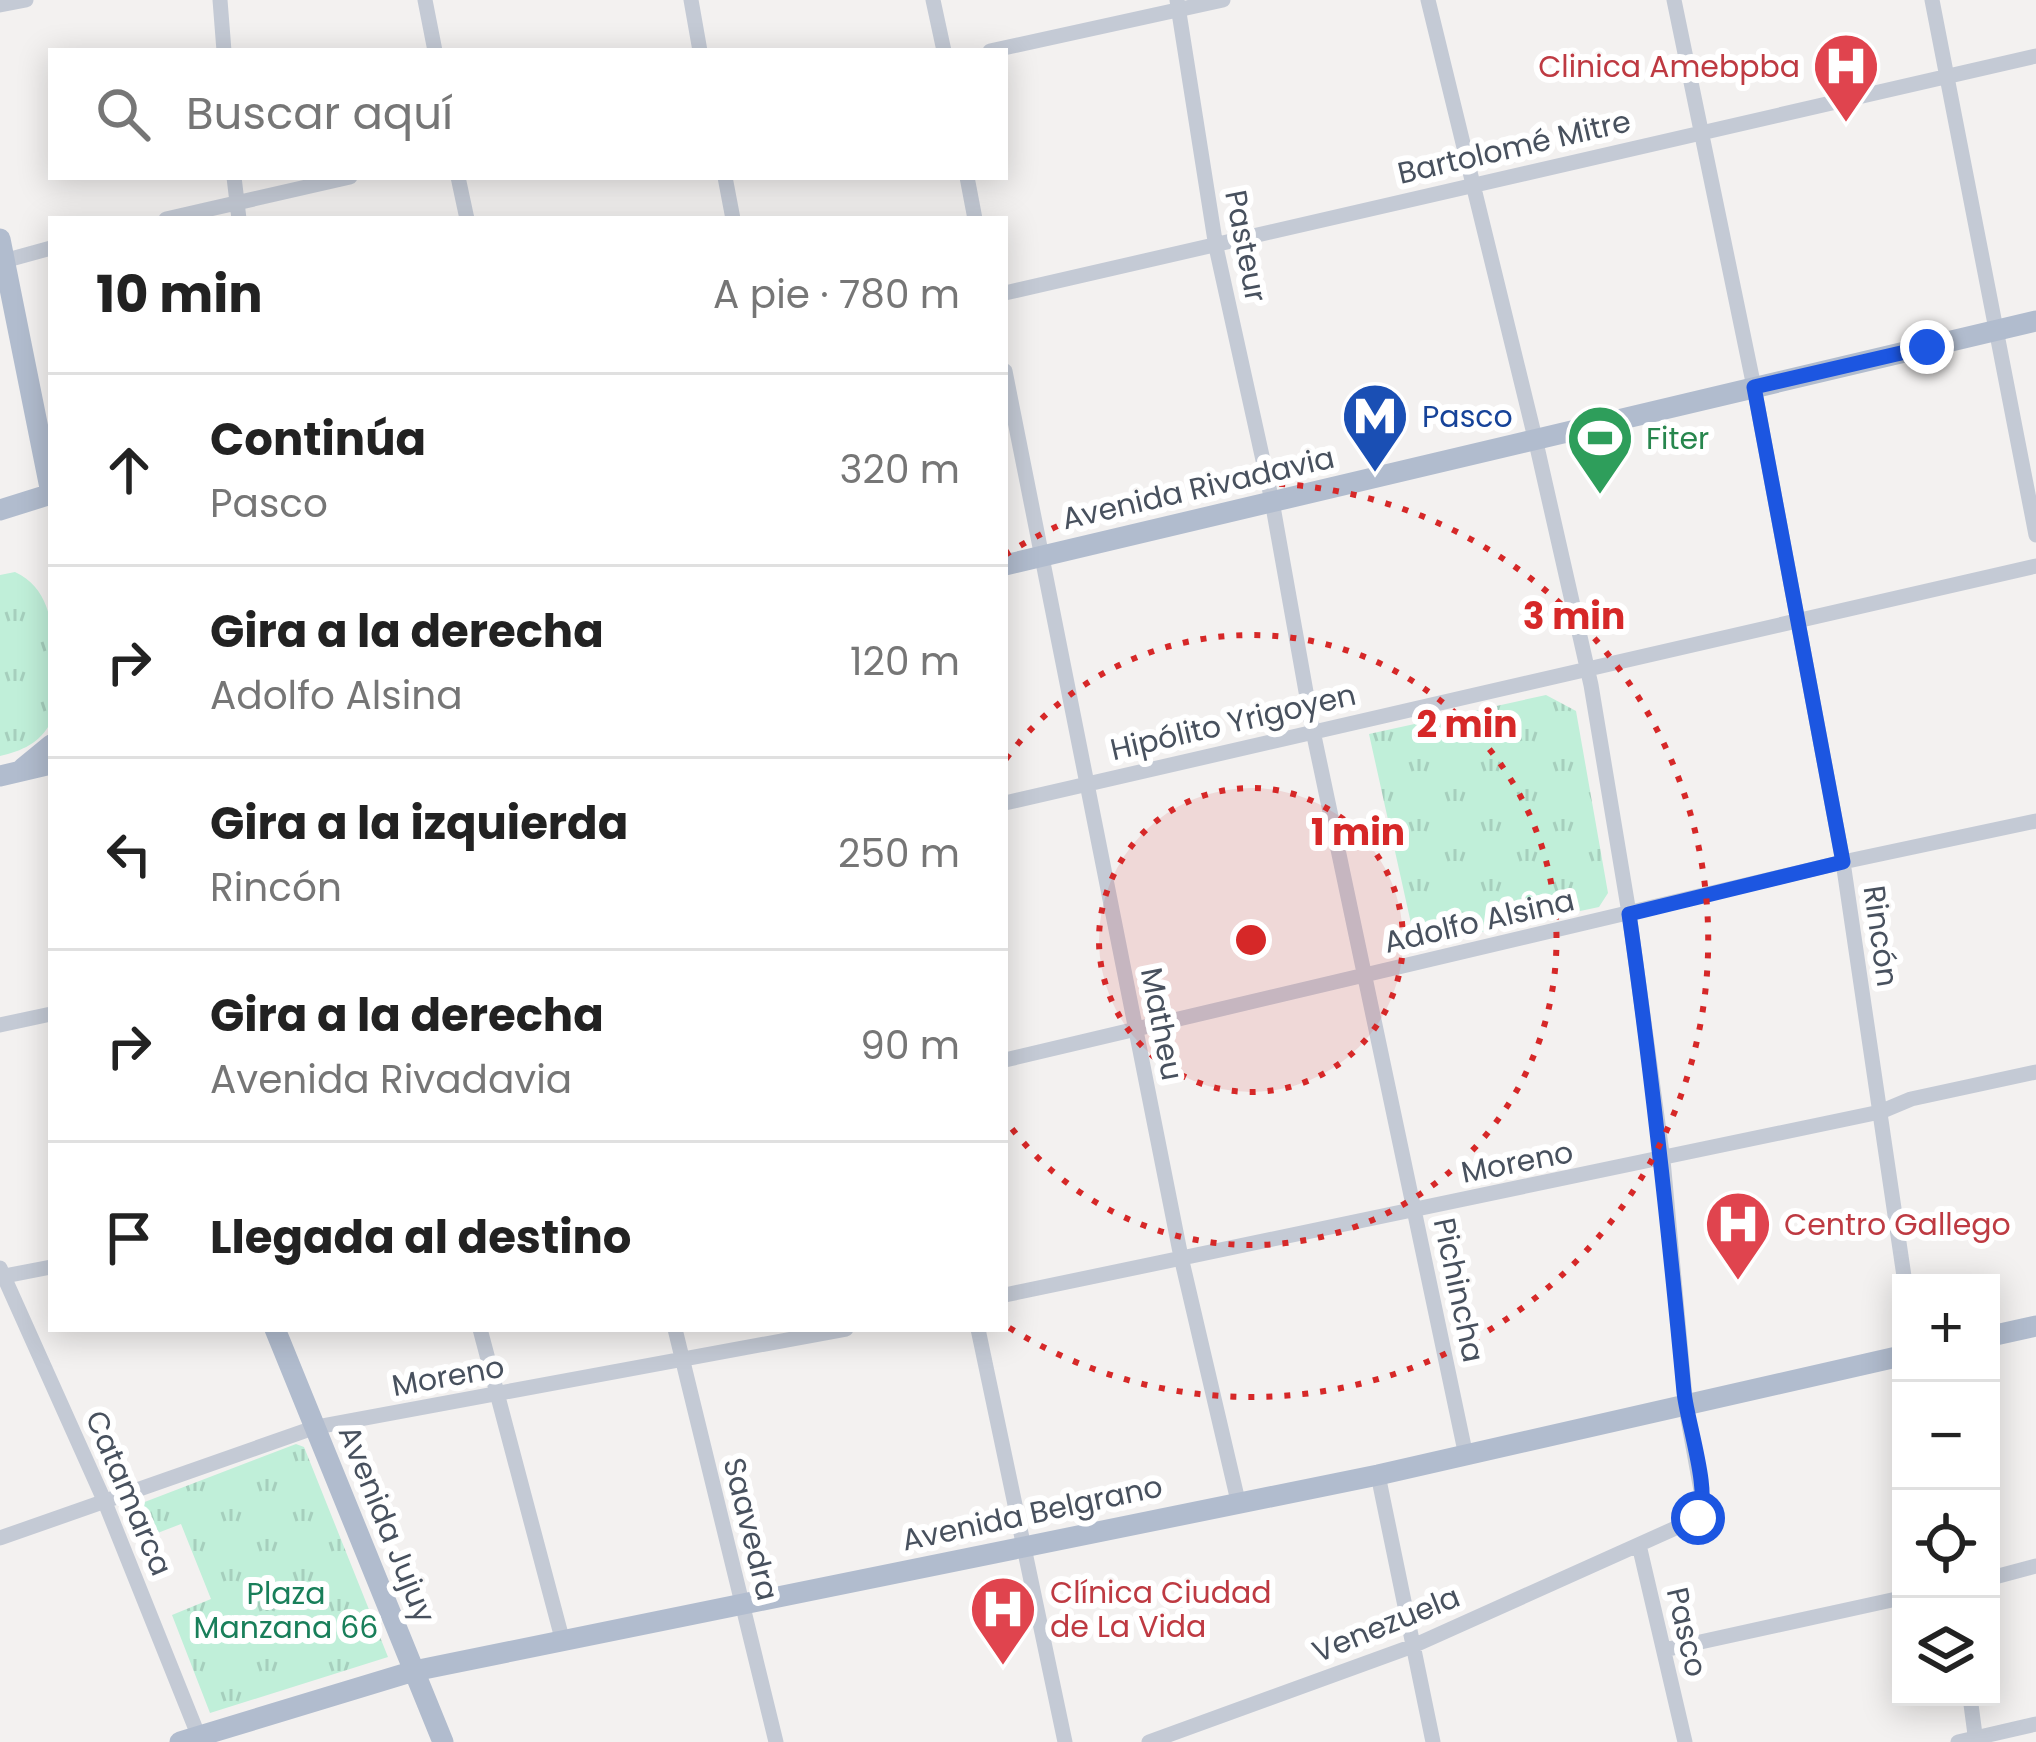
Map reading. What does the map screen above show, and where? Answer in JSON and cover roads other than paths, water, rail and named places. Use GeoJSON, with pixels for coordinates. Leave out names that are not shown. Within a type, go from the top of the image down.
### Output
{"type":"FeatureCollection","features":[{"type":"Feature","properties":{"kind":"main road"},"geometry":{"type":"LineString","coordinates":[[1,254],[48,480]]}},
{"type":"Feature","properties":{"kind":"main road","name":"Avenida Rivadavia"},"geometry":{"type":"LineString","coordinates":[[1008,564],[2036,321]]}},
{"type":"Feature","properties":{"kind":"main road"},"geometry":{"type":"LineString","coordinates":[[0,510],[48,495]]}},
{"type":"Feature","properties":{"kind":"main road"},"geometry":{"type":"LineString","coordinates":[[9,774],[48,747]]}},
{"type":"Feature","properties":{"kind":"main road"},"geometry":{"type":"LineString","coordinates":[[9,774],[48,765]]}},
{"type":"Feature","properties":{"kind":"main road"},"geometry":{"type":"LineString","coordinates":[[2000,1334],[2036,1326]]}},
{"type":"Feature","properties":{"kind":"main road","name":"Avenida Jujuy"},"geometry":{"type":"LineString","coordinates":[[276,1332],[443,1742]]}},
{"type":"Feature","properties":{"kind":"main road","name":"Avenida Belgrano"},"geometry":{"type":"LineString","coordinates":[[193,1740],[414,1671],[1466,1456],[1892,1358]]}},
{"type":"Feature","properties":{"kind":"street"},"geometry":{"type":"LineString","coordinates":[[0,5],[26,0]]}},
{"type":"Feature","properties":{"kind":"street"},"geometry":{"type":"LineString","coordinates":[[220,0],[224,48]]}},
{"type":"Feature","properties":{"kind":"street"},"geometry":{"type":"LineString","coordinates":[[425,0],[434,48]]}},
{"type":"Feature","properties":{"kind":"street"},"geometry":{"type":"LineString","coordinates":[[691,0],[699,48]]}},
{"type":"Feature","properties":{"kind":"street"},"geometry":{"type":"LineString","coordinates":[[933,0],[943,48]]}},
{"type":"Feature","properties":{"kind":"street"},"geometry":{"type":"LineString","coordinates":[[1002,48],[1178,5],[1223,0]]}},
{"type":"Feature","properties":{"kind":"street"},"geometry":{"type":"LineString","coordinates":[[1428,0],[1535,438],[1585,668],[1629,914],[1663,1160],[1686,1408],[1704,1507],[1698,1518],[1639,1545]]}},
{"type":"Feature","properties":{"kind":"street","name":"Rincón"},"geometry":{"type":"LineString","coordinates":[[1673,0],[1754,387],[1843,862],[1904,1274]]}},
{"type":"Feature","properties":{"kind":"street"},"geometry":{"type":"LineString","coordinates":[[1933,0],[2036,535]]}},
{"type":"Feature","properties":{"kind":"street","name":"Pasteur"},"geometry":{"type":"LineString","coordinates":[[1178,5],[1216,247],[1272,501]]}},
{"type":"Feature","properties":{"kind":"street","name":"Bartolomé Mitre"},"geometry":{"type":"LineString","coordinates":[[1008,292],[2036,56]]}},
{"type":"Feature","properties":{"kind":"street"},"geometry":{"type":"LineString","coordinates":[[234,180],[238,216]]}},
{"type":"Feature","properties":{"kind":"street"},"geometry":{"type":"LineString","coordinates":[[178,216],[336,180]]}},
{"type":"Feature","properties":{"kind":"street"},"geometry":{"type":"LineString","coordinates":[[459,180],[466,216]]}},
{"type":"Feature","properties":{"kind":"street"},"geometry":{"type":"LineString","coordinates":[[726,180],[732,216]]}},
{"type":"Feature","properties":{"kind":"street"},"geometry":{"type":"LineString","coordinates":[[968,180],[974,216]]}},
{"type":"Feature","properties":{"kind":"street"},"geometry":{"type":"LineString","coordinates":[[1,254],[48,248]]}},
{"type":"Feature","properties":{"kind":"street","name":"Matheu"},"geometry":{"type":"LineString","coordinates":[[1008,386],[1181,1258],[1238,1501]]}},
{"type":"Feature","properties":{"kind":"street","name":"Pichincha"},"geometry":{"type":"LineString","coordinates":[[1272,501],[1313,731],[1466,1456]]}},
{"type":"Feature","properties":{"kind":"street","name":"Hipólito Yrigoyen"},"geometry":{"type":"LineString","coordinates":[[1008,802],[2036,566]]}},
{"type":"Feature","properties":{"kind":"street","name":"Adolfo Alsina"},"geometry":{"type":"LineString","coordinates":[[1008,1059],[1843,862],[2036,821]]}},
{"type":"Feature","properties":{"kind":"street"},"geometry":{"type":"LineString","coordinates":[[0,1025],[48,1015]]}},
{"type":"Feature","properties":{"kind":"street","name":"Moreno"},"geometry":{"type":"LineString","coordinates":[[1008,1294],[1663,1160],[2036,1072]]}},
{"type":"Feature","properties":{"kind":"street"},"geometry":{"type":"LineString","coordinates":[[1,1274],[48,1267]]}},
{"type":"Feature","properties":{"kind":"street","name":"Catamarca"},"geometry":{"type":"LineString","coordinates":[[1,1274],[104,1500],[193,1740]]}},
{"type":"Feature","properties":{"kind":"street"},"geometry":{"type":"LineString","coordinates":[[481,1332],[563,1642]]}},
{"type":"Feature","properties":{"kind":"street","name":"Saavedra"},"geometry":{"type":"LineString","coordinates":[[676,1332],[776,1742]]}},
{"type":"Feature","properties":{"kind":"street","name":"Moreno"},"geometry":{"type":"LineString","coordinates":[[0,1538],[316,1427],[832,1332]]}},
{"type":"Feature","properties":{"kind":"street"},"geometry":{"type":"LineString","coordinates":[[979,1332],[1065,1742]]}},
{"type":"Feature","properties":{"kind":"street"},"geometry":{"type":"LineString","coordinates":[[1378,1474],[1433,1742]]}},
{"type":"Feature","properties":{"kind":"street","name":"Venezuela"},"geometry":{"type":"LineString","coordinates":[[1149,1742],[1413,1646],[1639,1545]]}},
{"type":"Feature","properties":{"kind":"street","name":"Pasco"},"geometry":{"type":"LineString","coordinates":[[1639,1545],[1685,1742]]}},
{"type":"Feature","properties":{"kind":"street"},"geometry":{"type":"LineString","coordinates":[[2000,1576],[2036,1566]]}},
{"type":"Feature","properties":{"kind":"street"},"geometry":{"type":"LineString","coordinates":[[1664,1650],[1892,1600]]}},
{"type":"Feature","properties":{"kind":"street"},"geometry":{"type":"LineString","coordinates":[[1971,1706],[1976,1740]]}},
{"type":"Feature","properties":{"kind":"street"},"geometry":{"type":"LineString","coordinates":[[1958,1742],[2036,1724]]}},
{"type":"Feature","properties":{"kind":"place","name":"Clinica Amebpba"},"geometry":{"type":"Point","coordinates":[1846,125]}},
{"type":"Feature","properties":{"kind":"place","name":"Pasco"},"geometry":{"type":"Point","coordinates":[1375,475]}},
{"type":"Feature","properties":{"kind":"place","name":"Fiter"},"geometry":{"type":"Point","coordinates":[1600,497]}},
{"type":"Feature","properties":{"kind":"place","name":"Centro Gallego"},"geometry":{"type":"Point","coordinates":[1738,1283]}},
{"type":"Feature","properties":{"kind":"place","name":"Clínica Ciudad de La Vida"},"geometry":{"type":"Point","coordinates":[1003,1668]}},
{"type":"Feature","properties":{"kind":"park label","name":"Plaza Manzana 66"},"geometry":{"type":"Point","coordinates":[286,1610]}}]}
